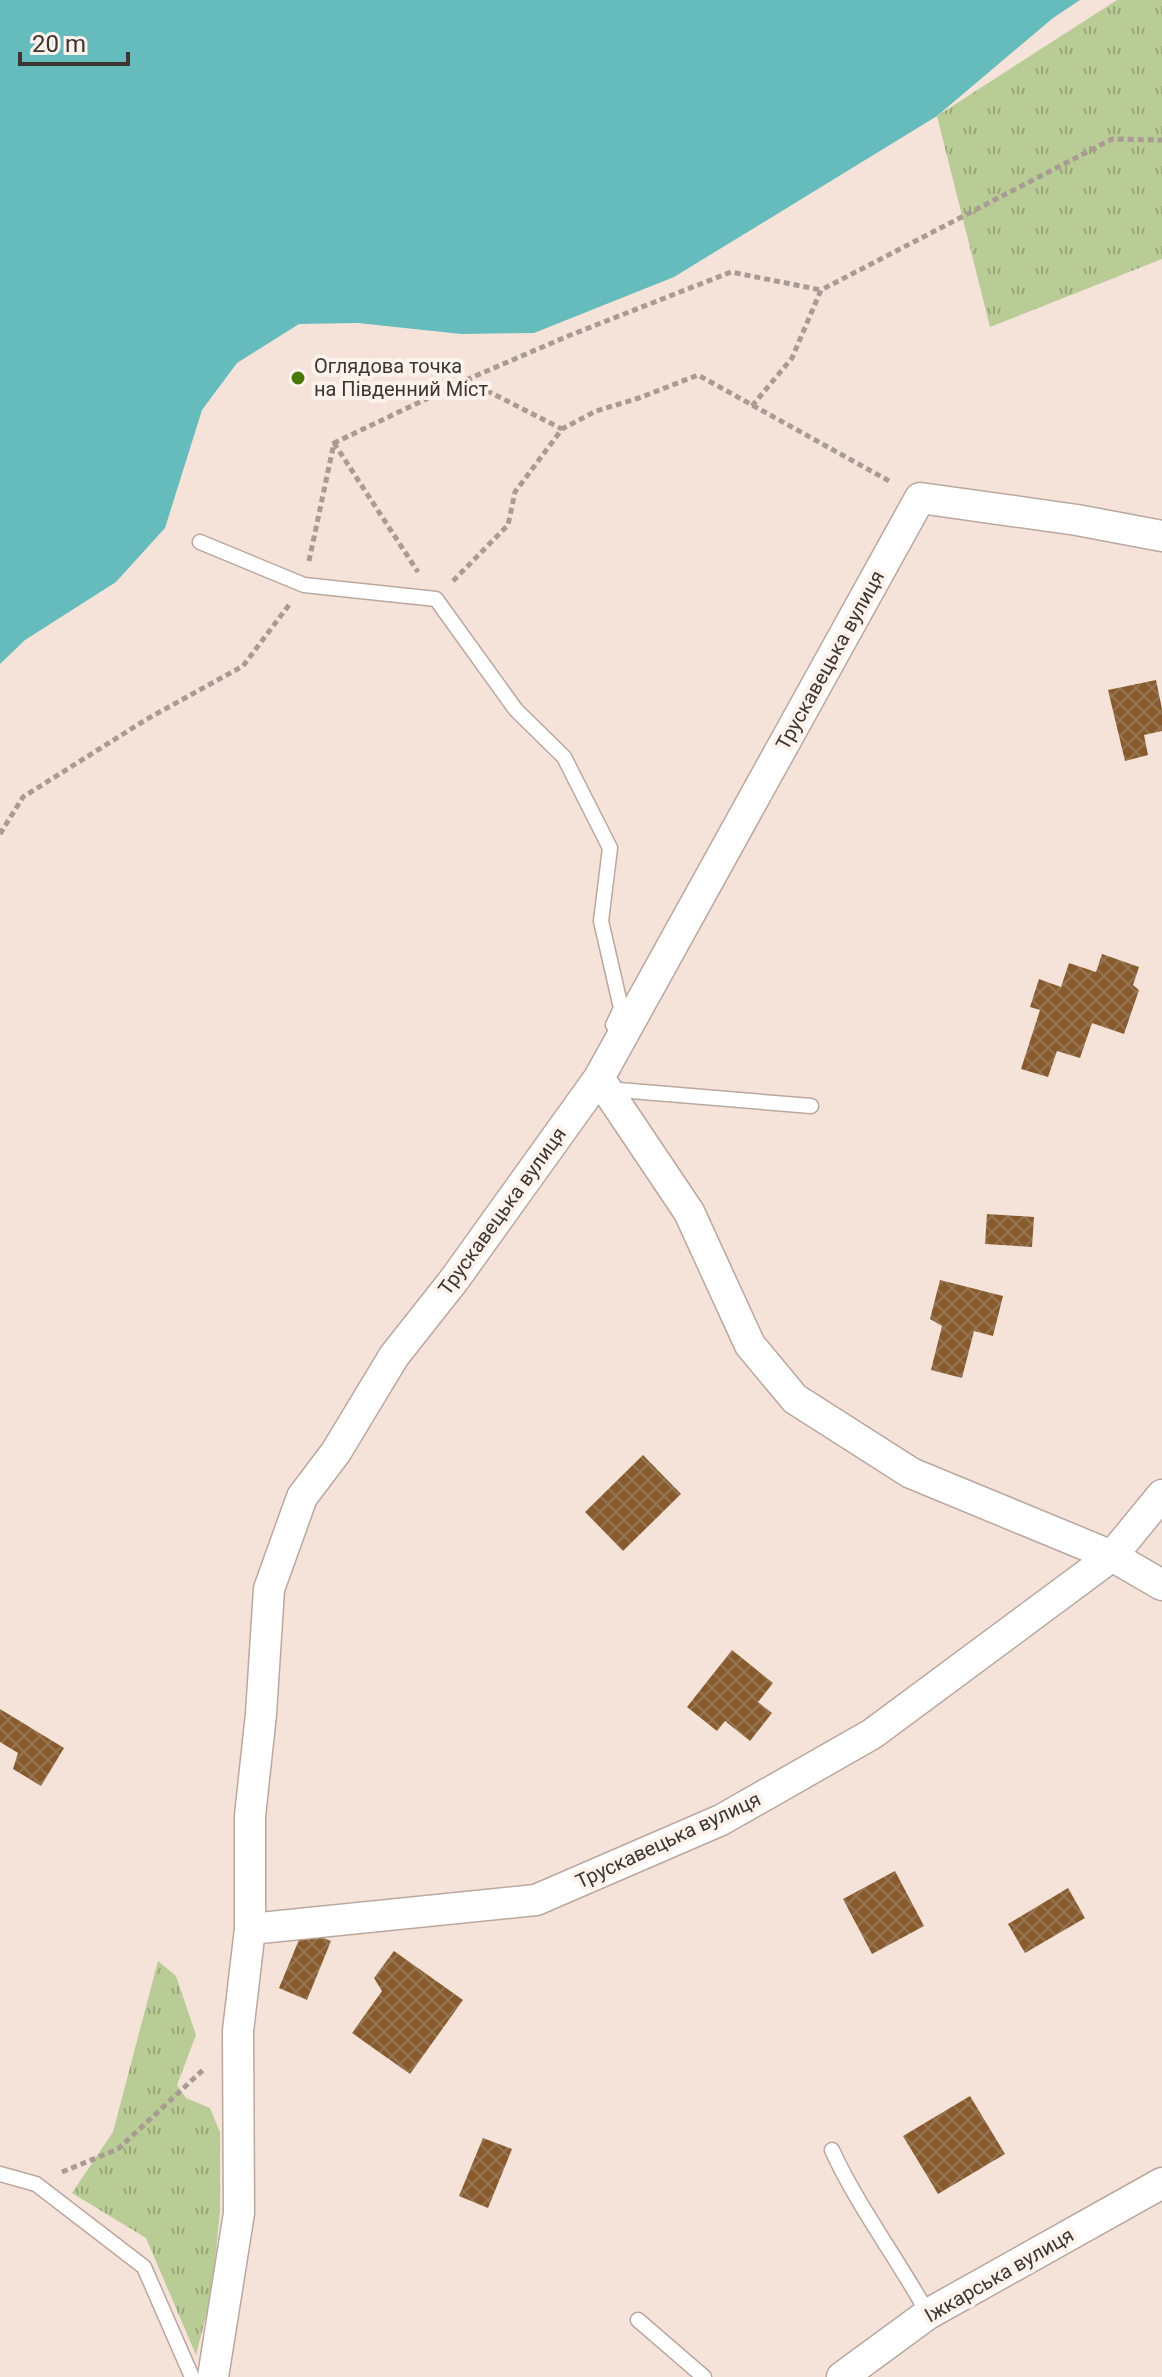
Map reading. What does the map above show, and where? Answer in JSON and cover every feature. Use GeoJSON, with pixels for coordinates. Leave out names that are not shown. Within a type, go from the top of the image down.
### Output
{"type":"FeatureCollection","features":[{"type":"Feature","properties":{"kind":"street"},"geometry":{"type":"LineString","coordinates":[[920,498],[1077,520],[1162,536]]}},
{"type":"Feature","properties":{"kind":"street","name":"Трускавецька вулиця"},"geometry":{"type":"LineString","coordinates":[[213,2377],[239,2213],[238,2031],[250,1929],[250,1816],[261,1714],[269,1589],[302,1497],[336,1452],[394,1356],[603,1084],[920,498]]}},
{"type":"Feature","properties":{"kind":"street"},"geometry":{"type":"LineString","coordinates":[[603,1084],[689,1212],[750,1345],[795,1399],[911,1473],[1112,1556],[1162,1585]]}},
{"type":"Feature","properties":{"kind":"street","name":"Трускавецька вулиця"},"geometry":{"type":"LineString","coordinates":[[250,1929],[536,1900],[721,1820],[872,1734],[1112,1556],[1162,1495]]}},
{"type":"Feature","properties":{"kind":"street","name":"Іжкарська вулиця"},"geometry":{"type":"LineString","coordinates":[[842,2377],[928,2314],[1162,2183]]}},
{"type":"Feature","properties":{"kind":"lane"},"geometry":{"type":"LineString","coordinates":[[200,542],[304,585],[436,599],[516,710],[564,757],[610,848],[601,921],[621,1008],[603,1047],[603,1084],[811,1106]]}},
{"type":"Feature","properties":{"kind":"lane"},"geometry":{"type":"LineString","coordinates":[[832,2150],[928,2314]]}},
{"type":"Feature","properties":{"kind":"lane"},"geometry":{"type":"LineString","coordinates":[[0,2174],[36,2184],[144,2267],[192,2377]]}},
{"type":"Feature","properties":{"kind":"lane"},"geometry":{"type":"LineString","coordinates":[[638,2320],[704,2377]]}},
{"type":"Feature","properties":{"kind":"path"},"geometry":{"type":"LineString","coordinates":[[466,380],[731,272],[821,290],[1112,139],[1162,140]]}},
{"type":"Feature","properties":{"kind":"path"},"geometry":{"type":"LineString","coordinates":[[752,406],[792,358],[821,290]]}},
{"type":"Feature","properties":{"kind":"path"},"geometry":{"type":"LineString","coordinates":[[334,443],[436,599],[508,525],[515,492],[562,429],[596,411],[698,375],[920,498]]}},
{"type":"Feature","properties":{"kind":"path"},"geometry":{"type":"LineString","coordinates":[[36,2184],[118,2149],[190,2084],[238,2031]]}},
{"type":"Feature","properties":{"kind":"green space"},"geometry":{"type":"Polygon","coordinates":[[[1117,0],[1162,0],[1162,259],[990,327],[937,116],[1117,0]]]}},
{"type":"Feature","properties":{"kind":"green space"},"geometry":{"type":"Polygon","coordinates":[[[158,1961],[176,1976],[196,2035],[177,2085],[186,2098],[210,2108],[220,2132],[220,2211],[212,2292],[196,2355],[146,2238],[72,2193],[113,2132],[158,1961]]]}},
{"type":"Feature","properties":{"kind":"water"},"geometry":{"type":"Polygon","coordinates":[[[0,0],[1080,0],[1053,18],[937,116],[674,277],[534,333],[461,334],[358,323],[299,324],[237,363],[202,410],[165,528],[116,582],[25,640],[0,664],[0,0]]]}},
{"type":"Feature","properties":{"kind":"building"},"geometry":{"type":"Polygon","coordinates":[[[1156,680],[1162,709],[1162,731],[1144,735],[1148,755],[1125,761],[1108,690],[1156,680]]]}},
{"type":"Feature","properties":{"kind":"building"},"geometry":{"type":"Polygon","coordinates":[[[1102,954],[1139,967],[1133,985],[1139,990],[1124,1034],[1092,1023],[1080,1058],[1057,1051],[1048,1077],[1021,1069],[1040,1010],[1030,1007],[1039,979],[1061,987],[1069,963],[1096,972],[1102,954]]]}},
{"type":"Feature","properties":{"kind":"building"},"geometry":{"type":"Polygon","coordinates":[[[987,1214],[1034,1217],[1032,1247],[985,1244],[987,1214]]]}},
{"type":"Feature","properties":{"kind":"building"},"geometry":{"type":"Polygon","coordinates":[[[940,1280],[1003,1296],[993,1336],[974,1331],[962,1378],[931,1370],[942,1326],[930,1319],[940,1280]]]}},
{"type":"Feature","properties":{"kind":"building"},"geometry":{"type":"Polygon","coordinates":[[[643,1455],[681,1494],[623,1551],[585,1512],[643,1455]]]}},
{"type":"Feature","properties":{"kind":"building"},"geometry":{"type":"Polygon","coordinates":[[[732,1650],[773,1683],[758,1702],[772,1713],[750,1741],[725,1721],[717,1731],[687,1707],[732,1650]]]}},
{"type":"Feature","properties":{"kind":"building"},"geometry":{"type":"Polygon","coordinates":[[[0,1709],[64,1748],[41,1786],[13,1769],[18,1753],[0,1742],[0,1709]]]}},
{"type":"Feature","properties":{"kind":"building"},"geometry":{"type":"Polygon","coordinates":[[[895,1871],[924,1926],[872,1954],[843,1899],[895,1871]]]}},
{"type":"Feature","properties":{"kind":"building"},"geometry":{"type":"Polygon","coordinates":[[[1068,1888],[1085,1918],[1025,1953],[1008,1924],[1068,1888]]]}},
{"type":"Feature","properties":{"kind":"building"},"geometry":{"type":"Polygon","coordinates":[[[303,1930],[331,1941],[307,2000],[279,1988],[303,1930]]]}},
{"type":"Feature","properties":{"kind":"building"},"geometry":{"type":"Polygon","coordinates":[[[394,1951],[463,2000],[410,2074],[352,2033],[382,1991],[374,1978],[394,1951]]]}},
{"type":"Feature","properties":{"kind":"building"},"geometry":{"type":"Polygon","coordinates":[[[970,2096],[1005,2154],[938,2194],[903,2136],[970,2096]]]}},
{"type":"Feature","properties":{"kind":"building"},"geometry":{"type":"Polygon","coordinates":[[[483,2138],[512,2149],[488,2208],[459,2196],[483,2138]]]}},
{"type":"Feature","properties":{"kind":"place","name":"Оглядова точка на Південний Міст"},"geometry":{"type":"Point","coordinates":[298,378]}}]}
